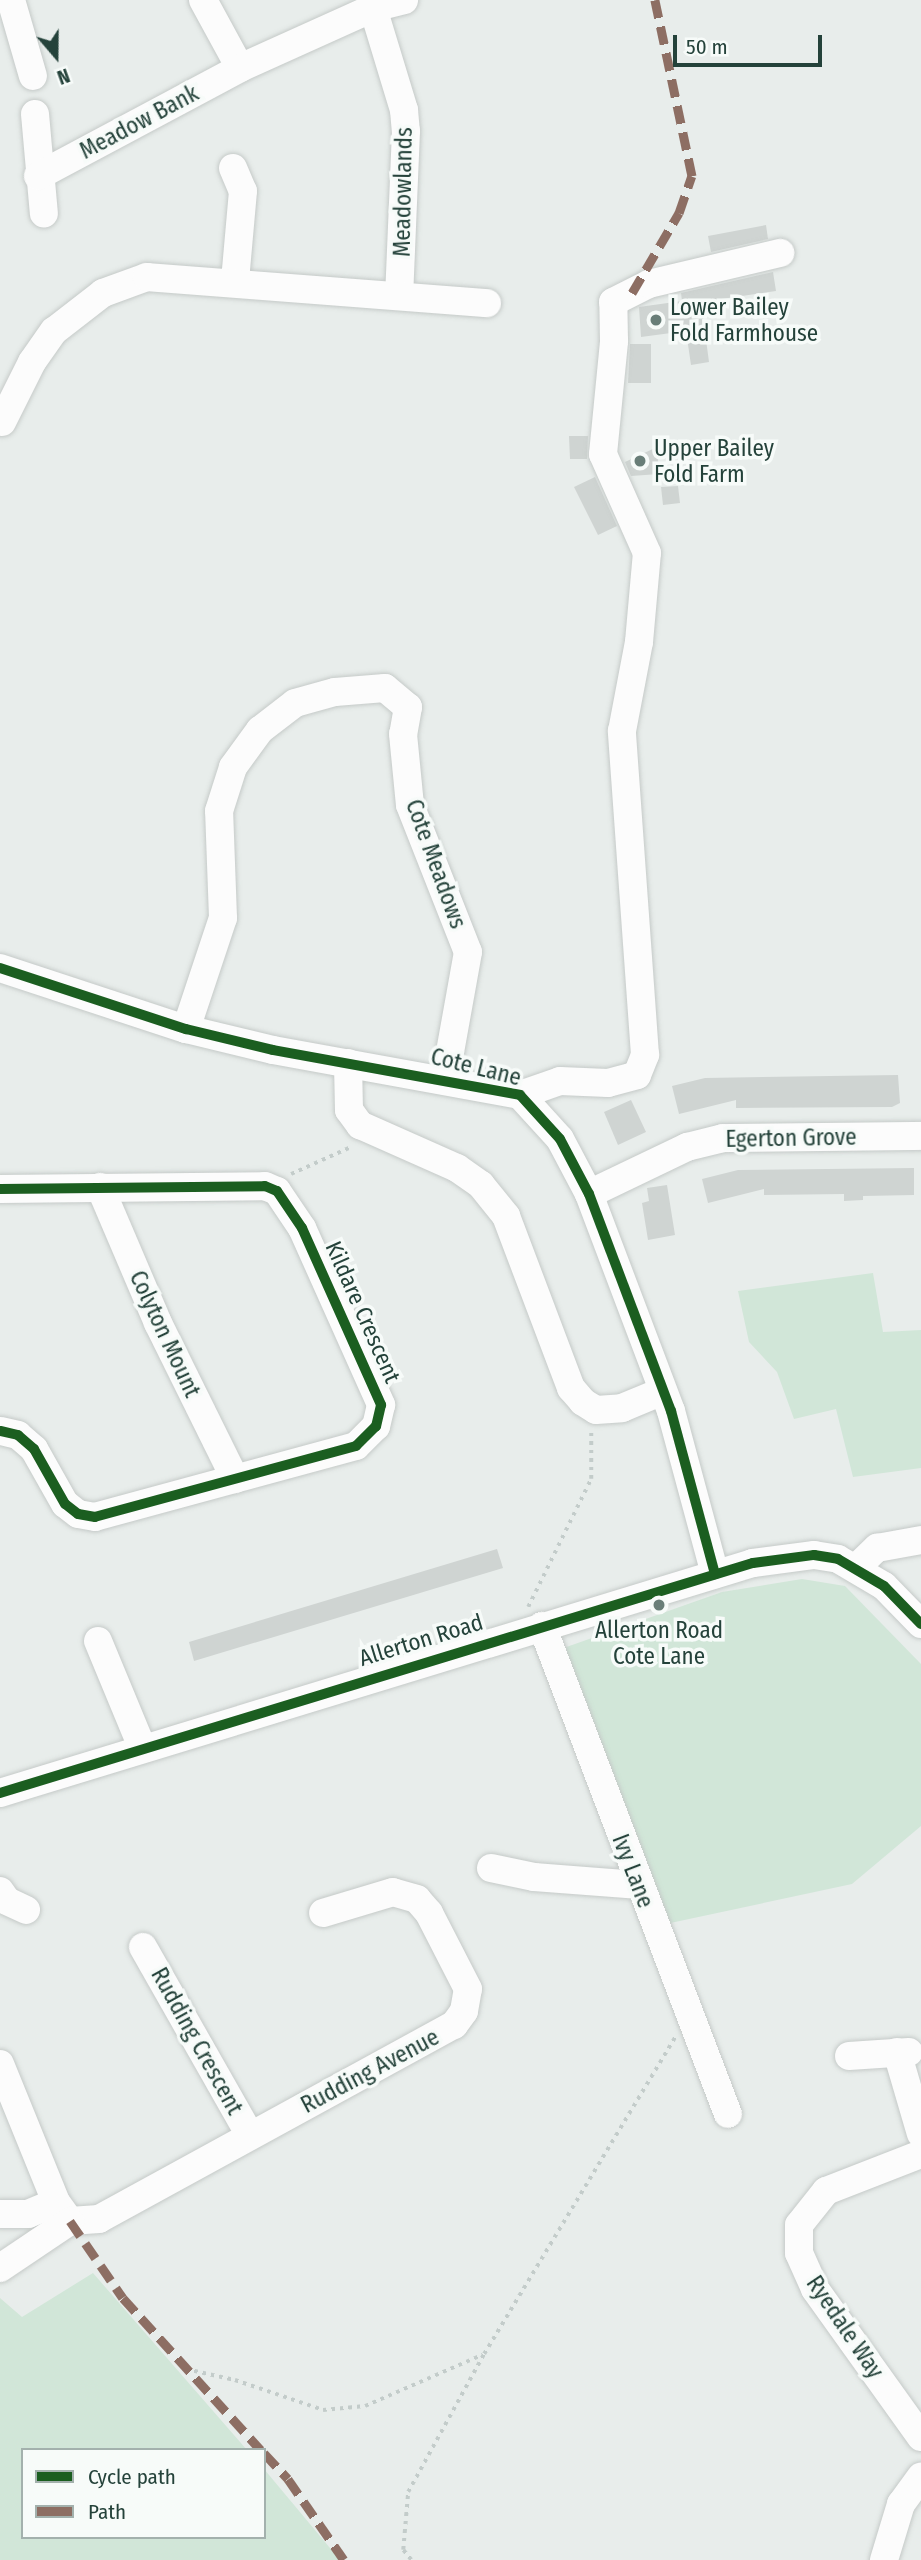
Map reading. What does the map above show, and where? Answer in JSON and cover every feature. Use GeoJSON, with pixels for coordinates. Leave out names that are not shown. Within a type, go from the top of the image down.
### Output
{"type":"FeatureCollection","features":[{"type":"Feature","properties":{"kind":"street"},"geometry":{"type":"LineString","coordinates":[[10,0],[33,76]]}},
{"type":"Feature","properties":{"kind":"street"},"geometry":{"type":"LineString","coordinates":[[203,0],[240,68],[373,8],[404,0]]}},
{"type":"Feature","properties":{"kind":"street","name":"Meadowlands"},"geometry":{"type":"LineString","coordinates":[[373,8],[404,110],[406,131],[399,296]]}},
{"type":"Feature","properties":{"kind":"street","name":"Meadow Bank"},"geometry":{"type":"LineString","coordinates":[[38,176],[240,68]]}},
{"type":"Feature","properties":{"kind":"street"},"geometry":{"type":"LineString","coordinates":[[35,114],[38,176],[44,214]]}},
{"type":"Feature","properties":{"kind":"street"},"geometry":{"type":"LineString","coordinates":[[233,168],[243,191],[235,281]]}},
{"type":"Feature","properties":{"kind":"street"},"geometry":{"type":"LineString","coordinates":[[520,1096],[560,1081],[608,1083],[637,1075],[645,1055],[622,731],[639,642],[647,553],[603,454],[614,341],[613,302],[649,284],[780,253]]}},
{"type":"Feature","properties":{"kind":"street"},"geometry":{"type":"LineString","coordinates":[[8,427],[42,346],[85,304],[119,286],[159,275],[487,303]]}},
{"type":"Feature","properties":{"kind":"street","name":"Cote Meadows"},"geometry":{"type":"LineString","coordinates":[[186,1029],[223,918],[219,811],[233,767],[260,730],[295,704],[335,692],[385,688],[408,707],[403,734],[410,805],[468,952],[445,1080]]}},
{"type":"Feature","properties":{"kind":"street","name":"Cote Lane"},"geometry":{"type":"LineString","coordinates":[[0,968],[186,1029],[520,1096],[560,1139],[589,1194],[663,1391],[715,1574]]}},
{"type":"Feature","properties":{"kind":"street"},"geometry":{"type":"LineString","coordinates":[[348,1063],[349,1110],[360,1125],[457,1168],[481,1185],[506,1216],[571,1388],[591,1407],[622,1408],[663,1391]]}},
{"type":"Feature","properties":{"kind":"street","name":"Egerton Grove"},"geometry":{"type":"LineString","coordinates":[[589,1194],[687,1147],[723,1138],[921,1136]]}},
{"type":"Feature","properties":{"kind":"street"},"geometry":{"type":"LineString","coordinates":[[0,1189],[265,1186]]}},
{"type":"Feature","properties":{"kind":"street","name":"Kildare Crescent"},"geometry":{"type":"LineString","coordinates":[[0,1431],[27,1441],[65,1504],[87,1517],[104,1516],[356,1446],[370,1435],[380,1416],[379,1395],[302,1228],[283,1195],[265,1186]]}},
{"type":"Feature","properties":{"kind":"street","name":"Colyton Mount"},"geometry":{"type":"LineString","coordinates":[[100,1187],[158,1323],[235,1479]]}},
{"type":"Feature","properties":{"kind":"street"},"geometry":{"type":"LineString","coordinates":[[921,1540],[877,1548],[858,1567],[884,1586],[921,1624]]}},
{"type":"Feature","properties":{"kind":"street","name":"Allerton Road"},"geometry":{"type":"LineString","coordinates":[[0,1793],[142,1746],[715,1574],[814,1555],[858,1567]]}},
{"type":"Feature","properties":{"kind":"street","name":"Ivy Lane"},"geometry":{"type":"LineString","coordinates":[[542,1626],[637,1885],[691,2012],[728,2114]]}},
{"type":"Feature","properties":{"kind":"street"},"geometry":{"type":"LineString","coordinates":[[98,1641],[142,1746]]}},
{"type":"Feature","properties":{"kind":"street"},"geometry":{"type":"LineString","coordinates":[[491,1868],[534,1877],[637,1885]]}},
{"type":"Feature","properties":{"kind":"street"},"geometry":{"type":"LineString","coordinates":[[0,1891],[7,1901],[26,1910]]}},
{"type":"Feature","properties":{"kind":"street","name":"Rudding Avenue"},"geometry":{"type":"LineString","coordinates":[[63,2211],[99,2219],[454,2025],[464,2011],[468,1989],[429,1913],[416,1899],[393,1892],[323,1913]]}},
{"type":"Feature","properties":{"kind":"street","name":"Rudding Crescent"},"geometry":{"type":"LineString","coordinates":[[143,1947],[250,2135]]}},
{"type":"Feature","properties":{"kind":"street"},"geometry":{"type":"LineString","coordinates":[[849,2056],[903,2052],[921,2134]]}},
{"type":"Feature","properties":{"kind":"street"},"geometry":{"type":"LineString","coordinates":[[0,2064],[10,2125],[63,2211]]}},
{"type":"Feature","properties":{"kind":"street","name":"Ryedale Way"},"geometry":{"type":"LineString","coordinates":[[921,2154],[826,2192],[799,2225],[799,2253],[815,2289],[921,2437]]}},
{"type":"Feature","properties":{"kind":"street"},"geometry":{"type":"LineString","coordinates":[[0,2214],[63,2211]]}},
{"type":"Feature","properties":{"kind":"street"},"geometry":{"type":"LineString","coordinates":[[0,2268],[63,2211]]}},
{"type":"Feature","properties":{"kind":"street"},"geometry":{"type":"LineString","coordinates":[[884,2560],[901,2504],[921,2476]]}},
{"type":"Feature","properties":{"kind":"path"},"geometry":{"type":"LineString","coordinates":[[265,1186],[382,1133]]}},
{"type":"Feature","properties":{"kind":"path"},"geometry":{"type":"LineString","coordinates":[[515,1634],[591,1479],[591,1407]]}},
{"type":"Feature","properties":{"kind":"path"},"geometry":{"type":"LineString","coordinates":[[411,2560],[403,2550],[408,2491],[484,2354],[691,2012]]}},
{"type":"Feature","properties":{"kind":"path"},"geometry":{"type":"LineString","coordinates":[[186,2369],[235,2380],[323,2410],[365,2406],[484,2354]]}},
{"type":"Feature","properties":{"kind":"green space"},"geometry":{"type":"Polygon","coordinates":[[[873,1273],[883,1332],[921,1330],[921,1468],[853,1477],[836,1409],[794,1419],[777,1372],[749,1342],[738,1291],[873,1273]]]}},
{"type":"Feature","properties":{"kind":"green space"},"geometry":{"type":"Polygon","coordinates":[[[802,1579],[845,1586],[921,1664],[921,1826],[852,1884],[661,1925],[558,1650],[722,1592],[802,1579]]]}},
{"type":"Feature","properties":{"kind":"green space"},"geometry":{"type":"Polygon","coordinates":[[[93,2273],[245,2448],[21,2448],[21,2539],[266,2539],[266,2471],[340,2560],[0,2560],[0,2298],[22,2317],[93,2273]]]}},
{"type":"Feature","properties":{"kind":"building"},"geometry":{"type":"Polygon","coordinates":[[[766,225],[768,239],[711,252],[708,236],[766,225]]]}},
{"type":"Feature","properties":{"kind":"building"},"geometry":{"type":"Polygon","coordinates":[[[773,272],[776,291],[701,302],[709,362],[691,365],[686,331],[641,337],[639,307],[682,301],[681,293],[773,272]]]}},
{"type":"Feature","properties":{"kind":"building"},"geometry":{"type":"Polygon","coordinates":[[[630,344],[651,344],[651,383],[628,383],[630,344]]]}},
{"type":"Feature","properties":{"kind":"building"},"geometry":{"type":"Polygon","coordinates":[[[569,436],[588,436],[587,459],[570,459],[569,436]]]}},
{"type":"Feature","properties":{"kind":"building","name":"Upper Bailey Fold Farm"},"geometry":{"type":"Polygon","coordinates":[[[657,447],[659,474],[631,476],[625,462],[657,447]]]}},
{"type":"Feature","properties":{"kind":"building"},"geometry":{"type":"Polygon","coordinates":[[[595,477],[617,526],[598,535],[574,487],[595,477]]]}},
{"type":"Feature","properties":{"kind":"building"},"geometry":{"type":"Polygon","coordinates":[[[678,486],[680,503],[663,505],[661,487],[678,486]]]}},
{"type":"Feature","properties":{"kind":"building"},"geometry":{"type":"Polygon","coordinates":[[[898,1075],[900,1103],[892,1107],[736,1108],[736,1100],[679,1114],[672,1086],[705,1078],[898,1075]]]}},
{"type":"Feature","properties":{"kind":"building"},"geometry":{"type":"Polygon","coordinates":[[[631,1100],[646,1132],[618,1145],[604,1112],[631,1100]]]}},
{"type":"Feature","properties":{"kind":"building"},"geometry":{"type":"Polygon","coordinates":[[[914,1168],[914,1195],[863,1196],[863,1200],[844,1201],[844,1194],[764,1195],[764,1189],[708,1203],[702,1179],[738,1170],[914,1168]]]}},
{"type":"Feature","properties":{"kind":"building"},"geometry":{"type":"Polygon","coordinates":[[[667,1185],[675,1235],[648,1240],[642,1203],[649,1201],[647,1188],[667,1185]]]}},
{"type":"Feature","properties":{"kind":"building"},"geometry":{"type":"Polygon","coordinates":[[[497,1549],[503,1568],[194,1661],[189,1642],[497,1549]]]}},
{"type":"Feature","properties":{"kind":"marked path"},"geometry":{"type":"LineString","coordinates":[[632,293],[679,213],[692,176],[655,0]]}},
{"type":"Feature","properties":{"kind":"marked path"},"geometry":{"type":"LineString","coordinates":[[70,2221],[123,2298],[259,2448]]}},
{"type":"Feature","properties":{"kind":"marked path"},"geometry":{"type":"LineString","coordinates":[[266,2455],[288,2479],[344,2560]]}},
{"type":"Feature","properties":{"kind":"cycle path"},"geometry":{"type":"LineString","coordinates":[[0,968],[186,1029],[273,1050],[520,1095],[560,1139],[589,1194],[671,1411],[715,1574]]}},
{"type":"Feature","properties":{"kind":"cycle path"},"geometry":{"type":"LineString","coordinates":[[0,1189],[265,1186],[277,1191],[302,1228],[381,1405],[376,1426],[356,1446],[95,1517],[78,1514],[65,1504],[34,1449],[18,1435],[0,1431]]}},
{"type":"Feature","properties":{"kind":"cycle path"},"geometry":{"type":"LineString","coordinates":[[0,1793],[753,1563],[814,1555],[838,1559],[884,1586],[921,1624]]}},
{"type":"Feature","properties":{"kind":"place","name":"Lower Bailey Fold Farmhouse"},"geometry":{"type":"Point","coordinates":[656,320]}},
{"type":"Feature","properties":{"kind":"place","name":"Upper Bailey Fold Farm"},"geometry":{"type":"Point","coordinates":[640,461]}},
{"type":"Feature","properties":{"kind":"place","name":"Allerton Road Cote Lane"},"geometry":{"type":"Point","coordinates":[659,1605]}}]}
